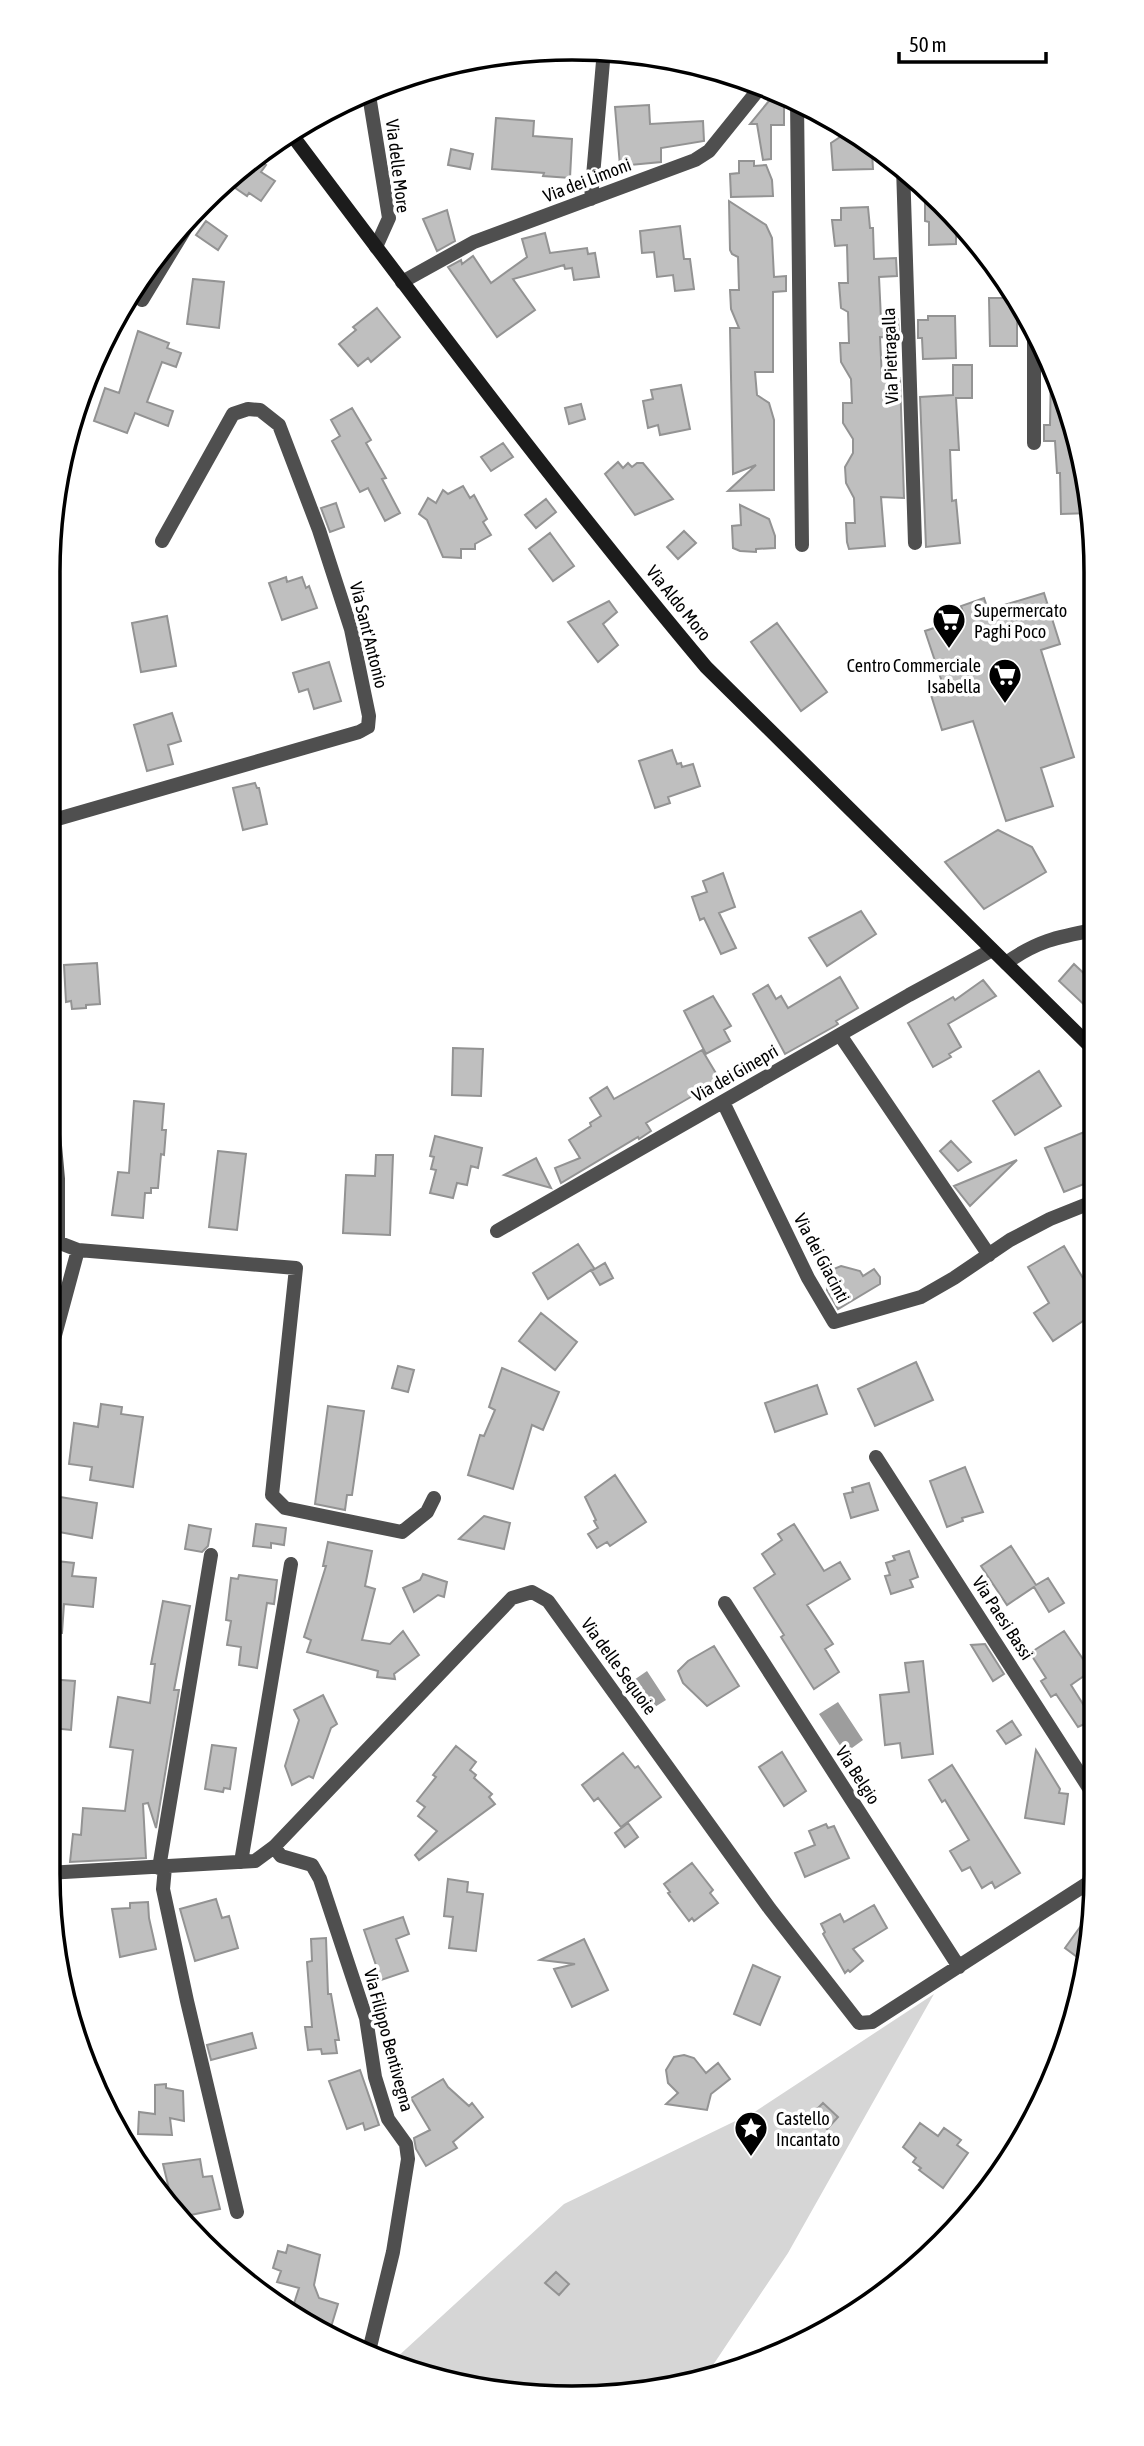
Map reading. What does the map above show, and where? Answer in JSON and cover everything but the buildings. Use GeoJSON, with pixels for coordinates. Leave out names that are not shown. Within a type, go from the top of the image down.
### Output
{"type":"FeatureCollection","features":[{"type":"Feature","properties":{"kind":"street"},"geometry":{"type":"LineString","coordinates":[[591,199],[603,61]]}},
{"type":"Feature","properties":{"kind":"street","name":"Via dei Limoni"},"geometry":{"type":"LineString","coordinates":[[402,282],[474,242],[695,160],[709,151],[755,94]]}},
{"type":"Feature","properties":{"kind":"street","name":"Via delle More"},"geometry":{"type":"LineString","coordinates":[[370,102],[389,218],[376,247]]}},
{"type":"Feature","properties":{"kind":"street"},"geometry":{"type":"LineString","coordinates":[[797,111],[802,545]]}},
{"type":"Feature","properties":{"kind":"street","name":"Via Aldo Moro"},"geometry":{"type":"LineString","coordinates":[[296,140],[402,282],[706,667],[1084,1040]]}},
{"type":"Feature","properties":{"kind":"street","name":"Via Pietragalla"},"geometry":{"type":"LineString","coordinates":[[903,181],[915,543]]}},
{"type":"Feature","properties":{"kind":"street"},"geometry":{"type":"LineString","coordinates":[[142,300],[170,254]]}},
{"type":"Feature","properties":{"kind":"street"},"geometry":{"type":"LineString","coordinates":[[1034,350],[1034,443]]}},
{"type":"Feature","properties":{"kind":"street","name":"Via Sant'Antonio"},"geometry":{"type":"LineString","coordinates":[[60,818],[359,732],[368,727],[369,716],[351,629],[319,530],[279,425],[260,410],[248,409],[233,414],[162,541]]}},
{"type":"Feature","properties":{"kind":"street"},"geometry":{"type":"LineString","coordinates":[[1006,963],[1028,947],[1054,937],[1084,932]]}},
{"type":"Feature","properties":{"kind":"street","name":"Via dei Ginepri"},"geometry":{"type":"LineString","coordinates":[[497,1231],[992,950]]}},
{"type":"Feature","properties":{"kind":"street"},"geometry":{"type":"LineString","coordinates":[[840,1035],[989,1255]]}},
{"type":"Feature","properties":{"kind":"street","name":"Via dei Giacinti"},"geometry":{"type":"LineString","coordinates":[[723,1102],[808,1278],[834,1322],[921,1297],[1010,1240],[1084,1205]]}},
{"type":"Feature","properties":{"kind":"street"},"geometry":{"type":"LineString","coordinates":[[60,1242],[78,1250],[296,1268],[272,1494],[285,1508],[402,1532],[427,1512],[435,1498]]}},
{"type":"Feature","properties":{"kind":"street"},"geometry":{"type":"LineString","coordinates":[[60,1317],[78,1250]]}},
{"type":"Feature","properties":{"kind":"street","name":"Via Paesi Bassi"},"geometry":{"type":"LineString","coordinates":[[876,1457],[1084,1779]]}},
{"type":"Feature","properties":{"kind":"street"},"geometry":{"type":"LineString","coordinates":[[211,1555],[162,1868],[163,1889],[187,2001],[237,2212]]}},
{"type":"Feature","properties":{"kind":"street"},"geometry":{"type":"LineString","coordinates":[[241,1862],[291,1564]]}},
{"type":"Feature","properties":{"kind":"street","name":"Via delle Sequoie"},"geometry":{"type":"LineString","coordinates":[[60,1872],[255,1861],[274,1847],[512,1598],[532,1592],[548,1601],[770,1909],[859,2023],[872,2022],[1084,1886]]}},
{"type":"Feature","properties":{"kind":"street","name":"Via Belgio"},"geometry":{"type":"LineString","coordinates":[[725,1603],[959,1967]]}},
{"type":"Feature","properties":{"kind":"street","name":"Via Filippo Bentivegna"},"geometry":{"type":"LineString","coordinates":[[274,1847],[281,1856],[312,1865],[320,1879],[366,2018],[376,2077],[388,2119],[406,2144],[408,2159],[393,2252],[371,2345]]}},
{"type":"Feature","properties":{"kind":"shaded area"},"geometry":{"type":"Polygon","coordinates":[[[647,1671],[666,1700],[650,1710],[631,1682],[647,1671]]]}},
{"type":"Feature","properties":{"kind":"shaded area"},"geometry":{"type":"Polygon","coordinates":[[[838,1702],[863,1740],[845,1753],[819,1714],[838,1702]]]}},
{"type":"Feature","properties":{"kind":"shaded area","name":"Castello Incantato"},"geometry":{"type":"Polygon","coordinates":[[[934,1994],[788,2253],[712,2367],[639,2382],[538,2385],[472,2377],[399,2356],[564,2204],[756,2111],[934,1994]]]}},
{"type":"Feature","properties":{"kind":"place","name":"Supermercato Paghi Poco"},"geometry":{"type":"Point","coordinates":[949,650]}},
{"type":"Feature","properties":{"kind":"place","name":"Centro Commerciale Isabella"},"geometry":{"type":"Point","coordinates":[1005,705]}},
{"type":"Feature","properties":{"kind":"place","name":"Castello Incantato"},"geometry":{"type":"Point","coordinates":[751,2158]}}]}
